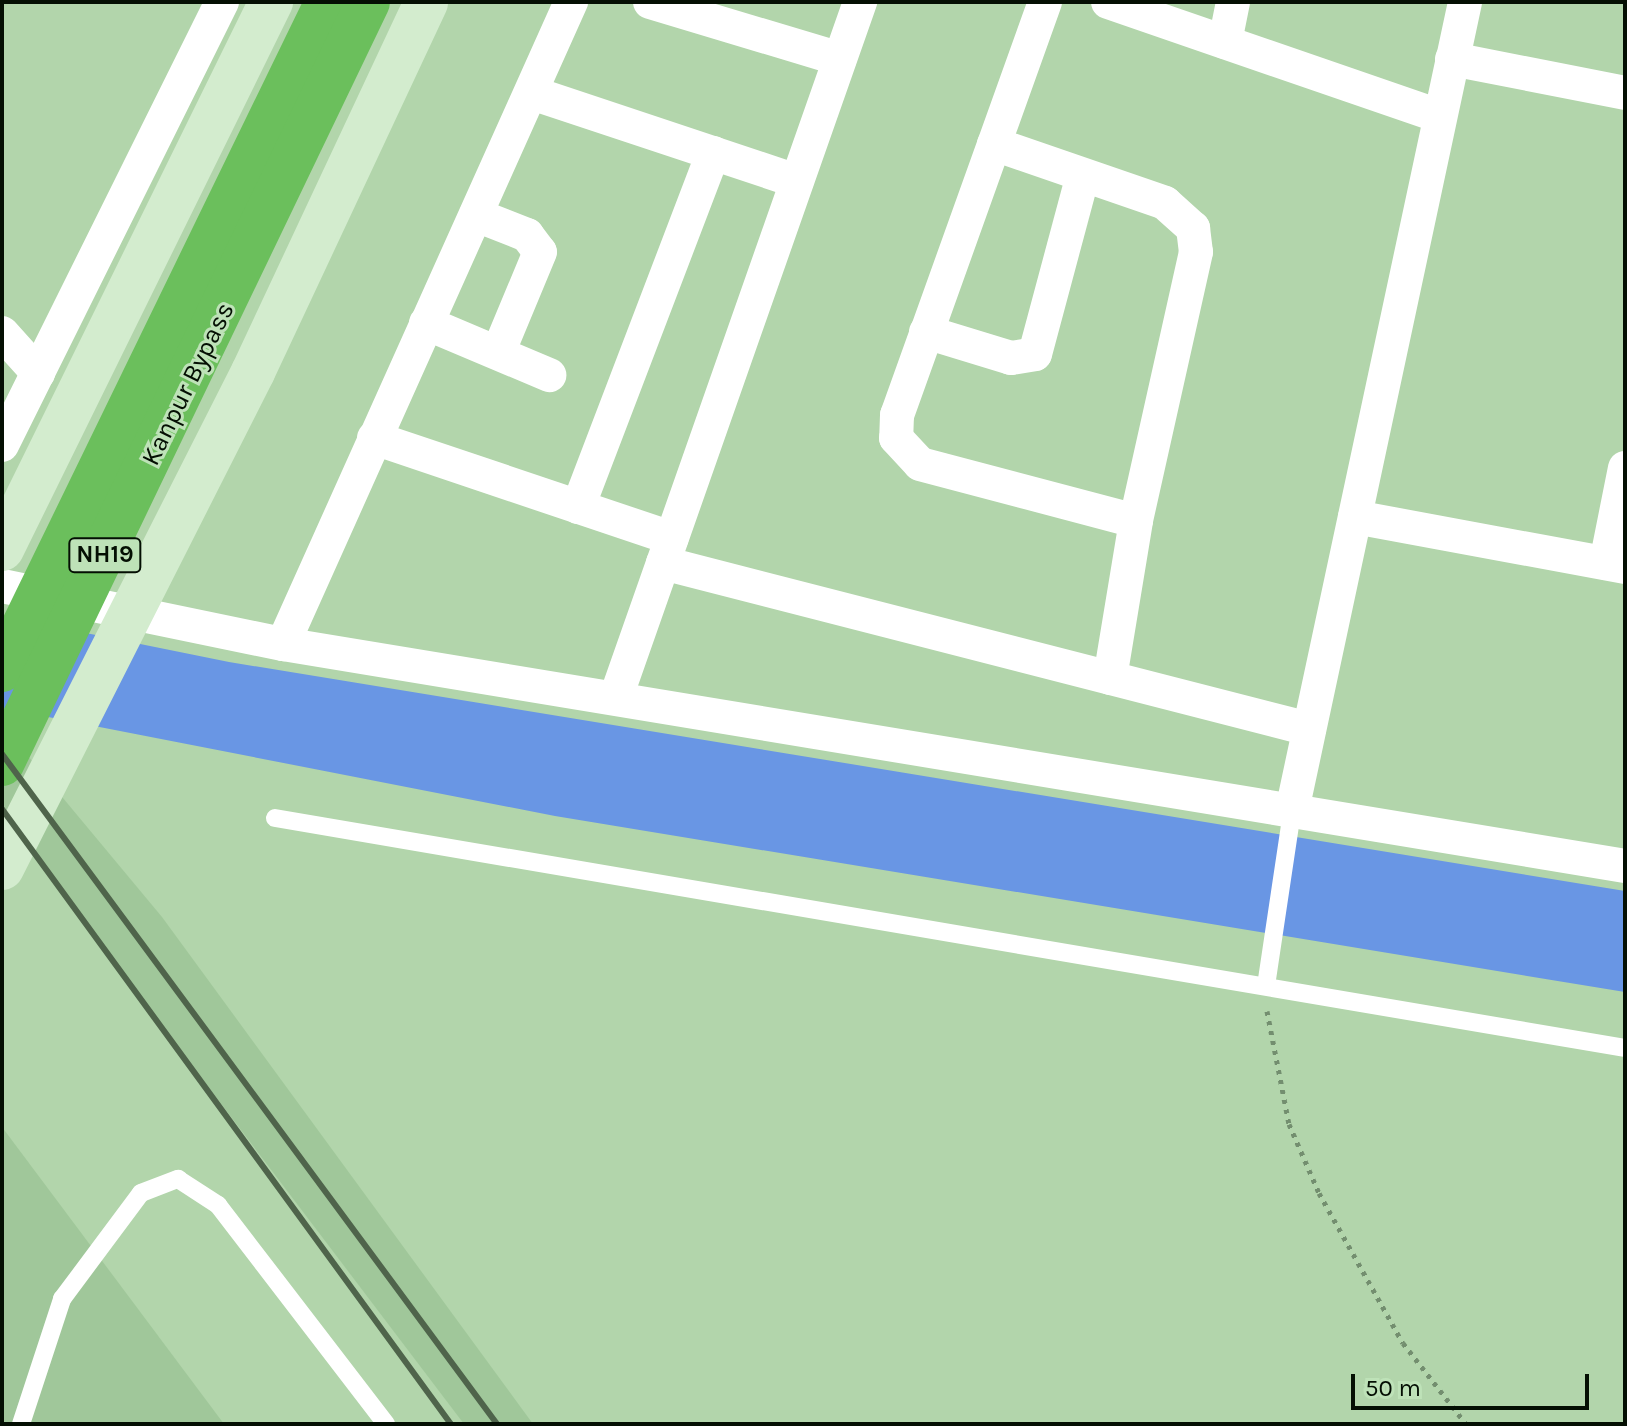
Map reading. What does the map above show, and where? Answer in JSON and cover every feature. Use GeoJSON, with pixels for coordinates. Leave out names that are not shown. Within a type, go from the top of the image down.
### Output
{"type":"FeatureCollection","features":[{"type":"Feature","properties":{"kind":"highway","name":"Kanpur Bypass"},"geometry":{"type":"LineString","coordinates":[[2,670],[327,2]]}},
{"type":"Feature","properties":{"kind":"highway","name":"Kanpur Bypass"},"geometry":{"type":"LineString","coordinates":[[2,764],[368,2]]}},
{"type":"Feature","properties":{"kind":"main road"},"geometry":{"type":"LineString","coordinates":[[2,549],[271,2]]}},
{"type":"Feature","properties":{"kind":"main road"},"geometry":{"type":"LineString","coordinates":[[2,868],[253,372],[426,2]]}},
{"type":"Feature","properties":{"kind":"street"},"geometry":{"type":"LineString","coordinates":[[2,445],[222,2]]}},
{"type":"Feature","properties":{"kind":"street"},"geometry":{"type":"LineString","coordinates":[[283,644],[571,2]]}},
{"type":"Feature","properties":{"kind":"street"},"geometry":{"type":"LineString","coordinates":[[650,2],[840,59]]}},
{"type":"Feature","properties":{"kind":"street"},"geometry":{"type":"LineString","coordinates":[[616,697],[860,2]]}},
{"type":"Feature","properties":{"kind":"street"},"geometry":{"type":"LineString","coordinates":[[1045,2],[897,415],[896,438],[904,453],[920,464],[1136,521]]}},
{"type":"Feature","properties":{"kind":"street"},"geometry":{"type":"LineString","coordinates":[[1108,2],[1440,116]]}},
{"type":"Feature","properties":{"kind":"street"},"geometry":{"type":"LineString","coordinates":[[1225,42],[1233,2]]}},
{"type":"Feature","properties":{"kind":"street"},"geometry":{"type":"LineString","coordinates":[[1292,813],[1465,2]]}},
{"type":"Feature","properties":{"kind":"street"},"geometry":{"type":"LineString","coordinates":[[1452,59],[1625,93]]}},
{"type":"Feature","properties":{"kind":"street"},"geometry":{"type":"LineString","coordinates":[[532,93],[797,181]]}},
{"type":"Feature","properties":{"kind":"street"},"geometry":{"type":"LineString","coordinates":[[994,144],[1165,203],[1193,228],[1196,252],[1136,521],[1110,678]]}},
{"type":"Feature","properties":{"kind":"street"},"geometry":{"type":"LineString","coordinates":[[578,507],[713,153]]}},
{"type":"Feature","properties":{"kind":"street"},"geometry":{"type":"LineString","coordinates":[[926,332],[1011,358],[1035,354],[1083,175]]}},
{"type":"Feature","properties":{"kind":"street"},"geometry":{"type":"LineString","coordinates":[[476,215],[527,235],[540,252],[498,353]]}},
{"type":"Feature","properties":{"kind":"street"},"geometry":{"type":"LineString","coordinates":[[426,323],[549,375]]}},
{"type":"Feature","properties":{"kind":"street"},"geometry":{"type":"LineString","coordinates":[[2,333],[38,373]]}},
{"type":"Feature","properties":{"kind":"street"},"geometry":{"type":"LineString","coordinates":[[374,438],[578,507],[667,550],[1110,678],[1309,729]]}},
{"type":"Feature","properties":{"kind":"street"},"geometry":{"type":"LineString","coordinates":[[1355,517],[1615,565],[1625,468]]}},
{"type":"Feature","properties":{"kind":"street"},"geometry":{"type":"LineString","coordinates":[[2,586],[283,644],[1625,866]]}},
{"type":"Feature","properties":{"kind":"lane"},"geometry":{"type":"LineString","coordinates":[[1266,986],[1292,813]]}},
{"type":"Feature","properties":{"kind":"lane"},"geometry":{"type":"LineString","coordinates":[[275,818],[1625,1048]]}},
{"type":"Feature","properties":{"kind":"lane"},"geometry":{"type":"LineString","coordinates":[[21,1424],[62,1299],[141,1193],[178,1179],[218,1205],[386,1424]]}},
{"type":"Feature","properties":{"kind":"path"},"geometry":{"type":"LineString","coordinates":[[1266,986],[1271,1059],[1319,1193],[1403,1343],[1466,1424]]}},
{"type":"Feature","properties":{"kind":"shaded area"},"geometry":{"type":"Polygon","coordinates":[[[8,732],[162,917],[533,1424],[464,1424],[2,815],[2,736],[8,732]]]}},
{"type":"Feature","properties":{"kind":"shaded area"},"geometry":{"type":"Polygon","coordinates":[[[2,1127],[224,1424],[2,1424],[2,1127]]]}},
{"type":"Feature","properties":{"kind":"water"},"geometry":{"type":"Polygon","coordinates":[[[2,616],[229,662],[1625,891],[1625,992],[555,816],[2,708],[2,616]]]}},
{"type":"Feature","properties":{"kind":"railway"},"geometry":{"type":"LineString","coordinates":[[2,754],[497,1424]]}},
{"type":"Feature","properties":{"kind":"railway"},"geometry":{"type":"LineString","coordinates":[[2,809],[451,1424]]}}]}
